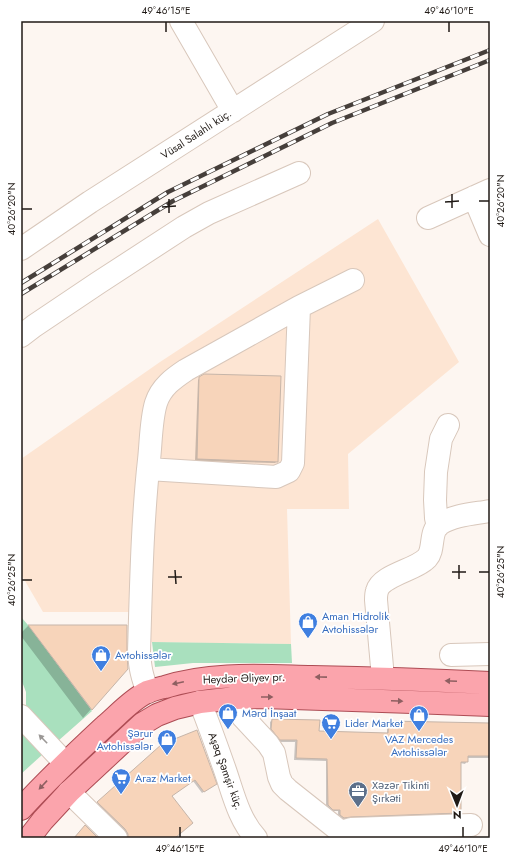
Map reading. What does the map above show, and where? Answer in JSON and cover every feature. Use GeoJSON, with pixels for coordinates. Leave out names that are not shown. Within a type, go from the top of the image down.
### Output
{"type":"FeatureCollection","features":[{"type":"Feature","properties":{"kind":"main road","name":"Heydər Əliyev pr."},"geometry":{"type":"LineString","coordinates":[[21,809],[66,762],[132,702],[148,692],[172,684],[196,679],[233,676],[383,678],[482,683]]}},
{"type":"Feature","properties":{"kind":"main road","name":"Heydər Əliyev pr."},"geometry":{"type":"LineString","coordinates":[[29,838],[43,820],[75,786],[142,724],[157,715],[175,708],[200,702],[236,698],[296,698],[490,705]]}},
{"type":"Feature","properties":{"kind":"main road"},"geometry":{"type":"LineString","coordinates":[[66,762],[75,786]]}},
{"type":"Feature","properties":{"kind":"street"},"geometry":{"type":"LineString","coordinates":[[181,21],[233,110]]}},
{"type":"Feature","properties":{"kind":"street","name":"Vüsal Salahlı küç."},"geometry":{"type":"LineString","coordinates":[[21,250],[90,202],[233,110],[349,27],[373,21]]}},
{"type":"Feature","properties":{"kind":"street"},"geometry":{"type":"LineString","coordinates":[[21,336],[98,283],[184,227],[209,213],[299,173]]}},
{"type":"Feature","properties":{"kind":"street"},"geometry":{"type":"LineString","coordinates":[[428,218],[482,194],[490,235]]}},
{"type":"Feature","properties":{"kind":"street"},"geometry":{"type":"LineString","coordinates":[[148,692],[140,668],[139,652],[143,539],[148,469],[156,402],[163,389],[172,380],[186,370],[299,307],[353,280]]}},
{"type":"Feature","properties":{"kind":"street"},"geometry":{"type":"LineString","coordinates":[[148,469],[276,476],[289,471],[293,463],[299,307]]}},
{"type":"Feature","properties":{"kind":"street"},"geometry":{"type":"LineString","coordinates":[[438,526],[435,500],[436,472],[442,439],[448,425]]}},
{"type":"Feature","properties":{"kind":"street"},"geometry":{"type":"LineString","coordinates":[[383,678],[376,600],[377,590],[380,583],[426,559],[430,554],[435,532],[438,526],[445,521],[456,517],[490,511]]}},
{"type":"Feature","properties":{"kind":"street"},"geometry":{"type":"LineString","coordinates":[[451,655],[482,654],[482,683]]}},
{"type":"Feature","properties":{"kind":"street"},"geometry":{"type":"LineString","coordinates":[[236,698],[242,716],[268,744],[274,753],[282,784],[344,835],[351,829],[468,831]]}},
{"type":"Feature","properties":{"kind":"street","name":"Aşəq Şəmşir küç."},"geometry":{"type":"LineString","coordinates":[[200,702],[237,804],[251,833],[256,838]]}},
{"type":"Feature","properties":{"kind":"street"},"geometry":{"type":"LineString","coordinates":[[21,716],[66,762]]}},
{"type":"Feature","properties":{"kind":"street"},"geometry":{"type":"LineString","coordinates":[[75,786],[116,838]]}},
{"type":"Feature","properties":{"kind":"street"},"geometry":{"type":"LineString","coordinates":[[430,838],[468,831]]}},
{"type":"Feature","properties":{"kind":"shaded area"},"geometry":{"type":"Polygon","coordinates":[[[378,219],[459,362],[348,454],[349,509],[287,509],[291,644],[131,642],[131,612],[43,612],[21,574],[21,459],[160,362],[378,219]]]}},
{"type":"Feature","properties":{"kind":"green space"},"geometry":{"type":"Polygon","coordinates":[[[21,617],[92,711],[58,741],[26,707],[26,692],[21,679],[21,617]]]}},
{"type":"Feature","properties":{"kind":"green space"},"geometry":{"type":"Polygon","coordinates":[[[152,642],[291,644],[292,663],[193,663],[155,667],[152,642]]]}},
{"type":"Feature","properties":{"kind":"green space"},"geometry":{"type":"Polygon","coordinates":[[[21,731],[43,754],[21,774],[21,731]]]}},
{"type":"Feature","properties":{"kind":"building"},"geometry":{"type":"Polygon","coordinates":[[[204,374],[281,376],[278,462],[197,459],[199,377],[204,374]]]}},
{"type":"Feature","properties":{"kind":"building"},"geometry":{"type":"Polygon","coordinates":[[[28,625],[127,625],[128,669],[92,710],[28,625]]]}},
{"type":"Feature","properties":{"kind":"building"},"geometry":{"type":"Polygon","coordinates":[[[272,719],[320,720],[319,731],[388,733],[389,721],[490,723],[490,756],[468,756],[468,762],[461,762],[461,813],[344,818],[340,815],[340,810],[333,810],[328,805],[327,759],[296,758],[297,740],[280,740],[271,729],[272,719]]]}},
{"type":"Feature","properties":{"kind":"building"},"geometry":{"type":"Polygon","coordinates":[[[197,730],[217,784],[204,792],[195,780],[172,796],[193,823],[175,838],[128,838],[128,834],[125,829],[97,802],[162,744],[197,730]]]}},
{"type":"Feature","properties":{"kind":"building"},"geometry":{"type":"Polygon","coordinates":[[[85,825],[98,838],[74,838],[85,825]]]}},
{"type":"Feature","properties":{"kind":"railway"},"geometry":{"type":"LineString","coordinates":[[21,283],[168,192],[328,114],[490,50]]}},
{"type":"Feature","properties":{"kind":"railway"},"geometry":{"type":"LineString","coordinates":[[21,294],[173,201],[332,123],[490,60]]}},
{"type":"Feature","properties":{"kind":"place","name":"Aman Hidrolik Avtohissələr"},"geometry":{"type":"Point","coordinates":[308,639]}},
{"type":"Feature","properties":{"kind":"place","name":"Avtohissələr"},"geometry":{"type":"Point","coordinates":[101,672]}},
{"type":"Feature","properties":{"kind":"place","name":"Mərd İnşaat"},"geometry":{"type":"Point","coordinates":[228,730]}},
{"type":"Feature","properties":{"kind":"place","name":"VAZ Mercedes Avtohissələr"},"geometry":{"type":"Point","coordinates":[419,732]}},
{"type":"Feature","properties":{"kind":"place","name":"Lider Market"},"geometry":{"type":"Point","coordinates":[331,740]}},
{"type":"Feature","properties":{"kind":"place","name":"Şərur Avtohissələr"},"geometry":{"type":"Point","coordinates":[167,756]}},
{"type":"Feature","properties":{"kind":"place","name":"Araz Market"},"geometry":{"type":"Point","coordinates":[121,795]}},
{"type":"Feature","properties":{"kind":"place","name":"Xəzər Tikinti Şırkəti"},"geometry":{"type":"Point","coordinates":[358,808]}}]}
